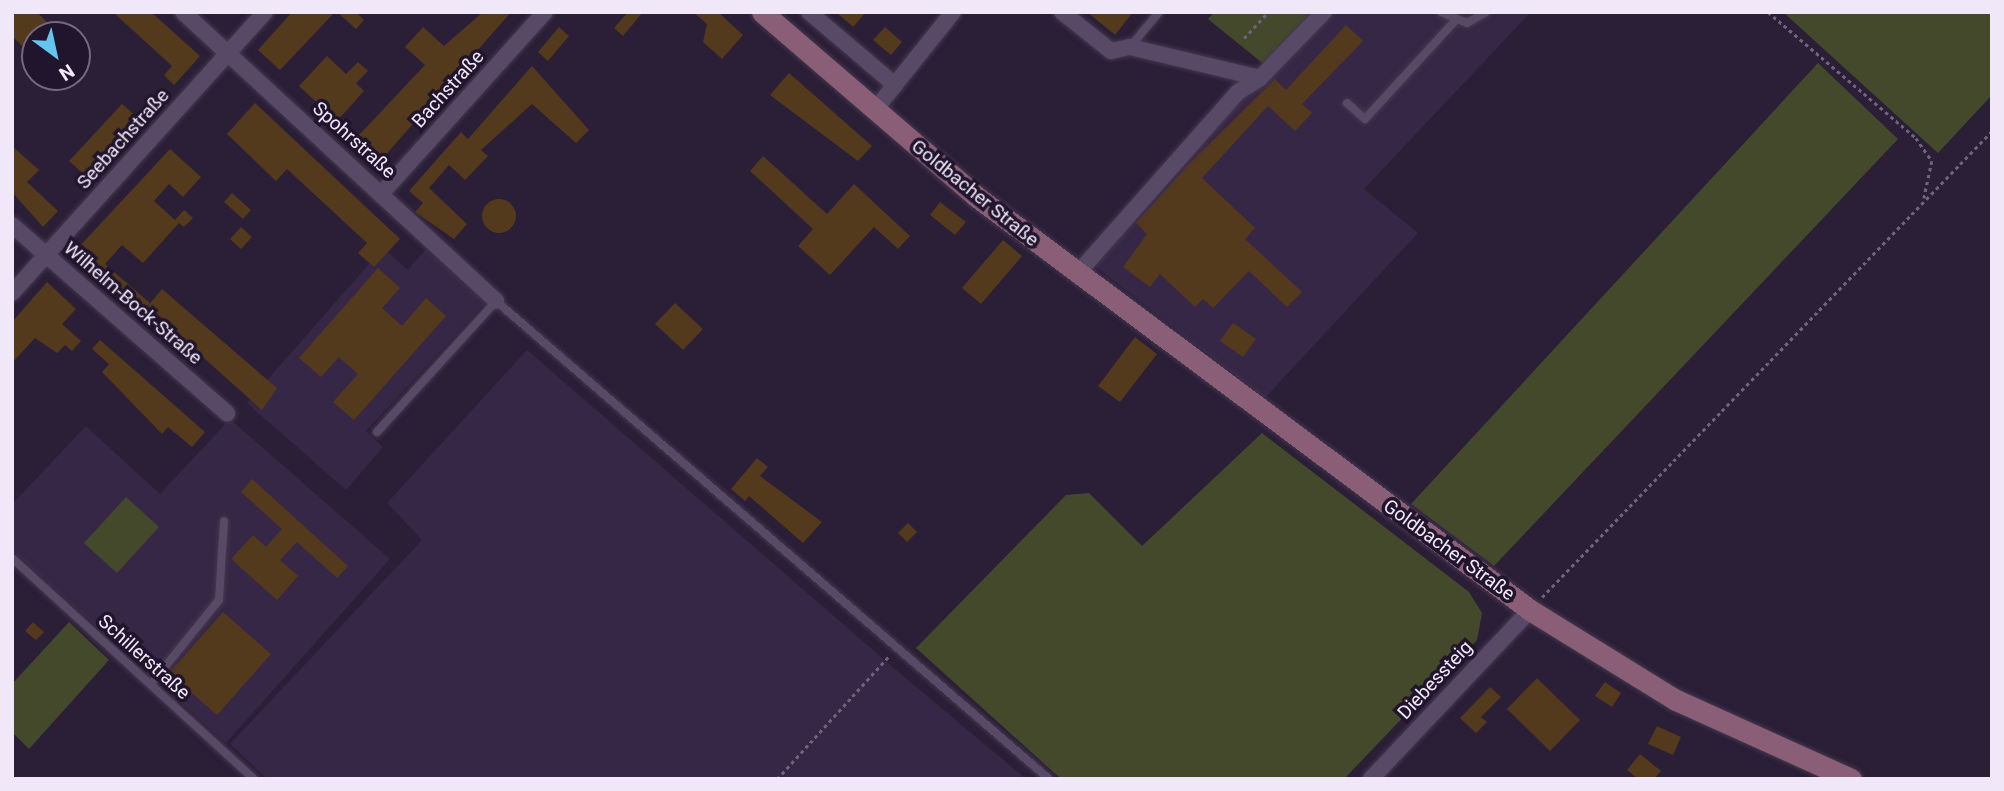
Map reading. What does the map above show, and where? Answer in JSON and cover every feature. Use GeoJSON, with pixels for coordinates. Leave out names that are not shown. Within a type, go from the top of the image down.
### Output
{"type":"FeatureCollection","features":[{"type":"Feature","properties":{"kind":"main road","name":"Goldbacher Straße"},"geometry":{"type":"LineString","coordinates":[[762,12],[874,111],[1077,274],[1530,610],[1676,700],[1843,778]]}},
{"type":"Feature","properties":{"kind":"street","name":"Spohrstraße"},"geometry":{"type":"LineString","coordinates":[[183,12],[496,301]]}},
{"type":"Feature","properties":{"kind":"street","name":"Seebachstraße"},"geometry":{"type":"LineString","coordinates":[[12,293],[265,12]]}},
{"type":"Feature","properties":{"kind":"street","name":"Bachstraße"},"geometry":{"type":"LineString","coordinates":[[382,193],[545,12]]}},
{"type":"Feature","properties":{"kind":"street"},"geometry":{"type":"LineString","coordinates":[[809,12],[895,85]]}},
{"type":"Feature","properties":{"kind":"street"},"geometry":{"type":"LineString","coordinates":[[874,111],[953,12]]}},
{"type":"Feature","properties":{"kind":"street"},"geometry":{"type":"LineString","coordinates":[[1062,12],[1111,51],[1130,47],[1260,78]]}},
{"type":"Feature","properties":{"kind":"street"},"geometry":{"type":"LineString","coordinates":[[1077,274],[1238,92],[1260,78],[1324,12]]}},
{"type":"Feature","properties":{"kind":"street","name":"Wilhelm-Bock-Straße"},"geometry":{"type":"LineString","coordinates":[[12,225],[227,413]]}},
{"type":"Feature","properties":{"kind":"street","name":"Diebessteig"},"geometry":{"type":"LineString","coordinates":[[1371,779],[1530,610]]}},
{"type":"Feature","properties":{"kind":"lane"},"geometry":{"type":"LineString","coordinates":[[1130,47],[1159,12]]}},
{"type":"Feature","properties":{"kind":"lane"},"geometry":{"type":"LineString","coordinates":[[1441,12],[1454,22]]}},
{"type":"Feature","properties":{"kind":"lane"},"geometry":{"type":"LineString","coordinates":[[1347,103],[1365,119],[1454,22],[1486,12]]}},
{"type":"Feature","properties":{"kind":"lane"},"geometry":{"type":"LineString","coordinates":[[377,432],[496,301],[895,650],[1049,779]]}},
{"type":"Feature","properties":{"kind":"lane"},"geometry":{"type":"LineString","coordinates":[[151,684],[219,600],[224,521]]}},
{"type":"Feature","properties":{"kind":"lane","name":"Schillerstraße"},"geometry":{"type":"LineString","coordinates":[[12,558],[254,779]]}},
{"type":"Feature","properties":{"kind":"path"},"geometry":{"type":"LineString","coordinates":[[1244,38],[1268,12]]}},
{"type":"Feature","properties":{"kind":"path"},"geometry":{"type":"LineString","coordinates":[[1768,12],[1926,149],[1933,175],[1922,200]]}},
{"type":"Feature","properties":{"kind":"path"},"geometry":{"type":"LineString","coordinates":[[1530,610],[1922,200],[1992,131]]}},
{"type":"Feature","properties":{"kind":"path"},"geometry":{"type":"LineString","coordinates":[[777,779],[895,650]]}},
{"type":"Feature","properties":{"kind":"shaded area"},"geometry":{"type":"Polygon","coordinates":[[[1318,12],[1531,12],[1364,189],[1418,233],[1265,398],[1095,266],[1318,12]]]}},
{"type":"Feature","properties":{"kind":"shaded area"},"geometry":{"type":"Polygon","coordinates":[[[383,248],[408,270],[426,249],[485,303],[366,431],[383,447],[346,490],[247,403],[383,248]]]}},
{"type":"Feature","properties":{"kind":"shaded area"},"geometry":{"type":"Polygon","coordinates":[[[527,350],[1026,779],[267,779],[230,744],[422,540],[387,503],[527,350]]]}},
{"type":"Feature","properties":{"kind":"shaded area"},"geometry":{"type":"Polygon","coordinates":[[[230,419],[390,559],[226,743],[12,550],[12,504],[86,426],[160,494],[230,419]]]}},
{"type":"Feature","properties":{"kind":"green space"},"geometry":{"type":"Polygon","coordinates":[[[1214,12],[1318,12],[1266,66],[1208,19],[1214,12]]]}},
{"type":"Feature","properties":{"kind":"green space"},"geometry":{"type":"Polygon","coordinates":[[[1783,12],[1992,12],[1992,95],[1938,153],[1783,12]]]}},
{"type":"Feature","properties":{"kind":"green space"},"geometry":{"type":"Polygon","coordinates":[[[1818,63],[1898,139],[1494,566],[1411,504],[1818,63]]]}},
{"type":"Feature","properties":{"kind":"green space"},"geometry":{"type":"Polygon","coordinates":[[[1262,433],[1469,592],[1482,613],[1477,640],[1344,779],[1061,779],[916,648],[1066,495],[1089,493],[1142,546],[1262,433]]]}},
{"type":"Feature","properties":{"kind":"green space"},"geometry":{"type":"Polygon","coordinates":[[[126,497],[159,527],[117,573],[84,543],[126,497]]]}},
{"type":"Feature","properties":{"kind":"green space"},"geometry":{"type":"Polygon","coordinates":[[[69,622],[109,660],[29,749],[12,732],[12,684],[69,622]]]}},
{"type":"Feature","properties":{"kind":"building"},"geometry":{"type":"Polygon","coordinates":[[[12,12],[37,12],[46,21],[21,21],[21,45],[12,36],[12,12]]]}},
{"type":"Feature","properties":{"kind":"building"},"geometry":{"type":"Polygon","coordinates":[[[113,12],[151,12],[200,56],[174,85],[164,75],[172,66],[113,12]]]}},
{"type":"Feature","properties":{"kind":"building"},"geometry":{"type":"Polygon","coordinates":[[[292,12],[335,12],[280,70],[258,50],[292,12]]]}},
{"type":"Feature","properties":{"kind":"building"},"geometry":{"type":"Polygon","coordinates":[[[337,12],[356,12],[364,20],[356,29],[337,12]]]}},
{"type":"Feature","properties":{"kind":"building"},"geometry":{"type":"Polygon","coordinates":[[[483,12],[511,12],[383,158],[359,135],[425,65],[405,47],[423,27],[444,46],[483,12]]]}},
{"type":"Feature","properties":{"kind":"building"},"geometry":{"type":"Polygon","coordinates":[[[628,12],[643,12],[623,36],[614,28],[628,12]]]}},
{"type":"Feature","properties":{"kind":"building"},"geometry":{"type":"Polygon","coordinates":[[[693,12],[718,12],[743,35],[722,59],[703,42],[707,24],[693,12]]]}},
{"type":"Feature","properties":{"kind":"building"},"geometry":{"type":"Polygon","coordinates":[[[836,12],[866,12],[853,27],[836,12]]]}},
{"type":"Feature","properties":{"kind":"building"},"geometry":{"type":"Polygon","coordinates":[[[1087,12],[1133,12],[1115,35],[1087,12]]]}},
{"type":"Feature","properties":{"kind":"building"},"geometry":{"type":"Polygon","coordinates":[[[1346,25],[1363,41],[1302,104],[1312,113],[1295,131],[1268,106],[1202,178],[1255,228],[1245,239],[1302,292],[1287,307],[1249,271],[1213,308],[1203,299],[1195,307],[1160,274],[1150,287],[1123,267],[1147,234],[1136,223],[1188,165],[1275,79],[1286,90],[1346,25]]]}},
{"type":"Feature","properties":{"kind":"building"},"geometry":{"type":"Polygon","coordinates":[[[559,27],[569,36],[548,61],[538,52],[559,27]]]}},
{"type":"Feature","properties":{"kind":"building"},"geometry":{"type":"Polygon","coordinates":[[[885,27],[902,42],[891,55],[873,40],[885,27]]]}},
{"type":"Feature","properties":{"kind":"building"},"geometry":{"type":"Polygon","coordinates":[[[327,56],[346,74],[358,62],[368,71],[356,83],[364,91],[337,121],[299,86],[327,56]]]}},
{"type":"Feature","properties":{"kind":"building"},"geometry":{"type":"Polygon","coordinates":[[[532,66],[589,130],[576,143],[532,104],[481,150],[488,156],[465,180],[449,165],[429,188],[467,224],[454,239],[415,212],[423,203],[409,191],[461,132],[468,139],[532,66]]]}},
{"type":"Feature","properties":{"kind":"building"},"geometry":{"type":"Polygon","coordinates":[[[789,73],[872,146],[858,161],[770,95],[789,73]]]}},
{"type":"Feature","properties":{"kind":"building"},"geometry":{"type":"Polygon","coordinates":[[[255,103],[400,239],[374,267],[358,253],[367,243],[287,169],[276,181],[227,134],[255,103]]]}},
{"type":"Feature","properties":{"kind":"building"},"geometry":{"type":"Polygon","coordinates":[[[122,104],[142,121],[87,177],[69,161],[122,104]]]}},
{"type":"Feature","properties":{"kind":"building"},"geometry":{"type":"Polygon","coordinates":[[[12,146],[39,170],[27,182],[58,211],[43,227],[12,192],[12,146]]]}},
{"type":"Feature","properties":{"kind":"building"},"geometry":{"type":"Polygon","coordinates":[[[170,149],[201,177],[183,197],[169,184],[154,201],[175,220],[184,210],[193,218],[184,227],[179,223],[143,263],[122,245],[105,264],[150,303],[142,312],[78,256],[78,248],[170,149]]]}},
{"type":"Feature","properties":{"kind":"building"},"geometry":{"type":"Polygon","coordinates":[[[763,156],[827,214],[854,184],[910,236],[898,249],[874,227],[830,275],[798,246],[813,229],[750,171],[763,156]]]}},
{"type":"Feature","properties":{"kind":"building"},"geometry":{"type":"Polygon","coordinates":[[[232,193],[251,210],[243,219],[224,202],[232,193]]]}},
{"type":"Feature","properties":{"kind":"building"},"geometry":{"type":"Polygon","coordinates":[[[499,199],[511,204],[516,216],[511,228],[499,233],[487,228],[482,216],[487,204],[499,199]]]}},
{"type":"Feature","properties":{"kind":"building"},"geometry":{"type":"Polygon","coordinates":[[[940,202],[966,222],[955,235],[930,215],[940,202]]]}},
{"type":"Feature","properties":{"kind":"building"},"geometry":{"type":"Polygon","coordinates":[[[241,227],[252,237],[241,249],[230,239],[241,227]]]}},
{"type":"Feature","properties":{"kind":"building"},"geometry":{"type":"Polygon","coordinates":[[[1003,240],[1022,256],[981,304],[962,288],[1003,240]]]}},
{"type":"Feature","properties":{"kind":"building"},"geometry":{"type":"Polygon","coordinates":[[[378,268],[400,288],[382,308],[402,326],[426,298],[446,316],[354,420],[333,402],[358,374],[339,357],[321,377],[299,358],[378,268]]]}},
{"type":"Feature","properties":{"kind":"building"},"geometry":{"type":"Polygon","coordinates":[[[47,282],[76,309],[62,324],[81,341],[72,351],[65,345],[57,353],[35,338],[12,363],[12,322],[47,282]]]}},
{"type":"Feature","properties":{"kind":"building"},"geometry":{"type":"Polygon","coordinates":[[[162,289],[277,388],[262,410],[147,307],[162,289]]]}},
{"type":"Feature","properties":{"kind":"building"},"geometry":{"type":"Polygon","coordinates":[[[675,303],[703,329],[683,350],[655,324],[675,303]]]}},
{"type":"Feature","properties":{"kind":"building"},"geometry":{"type":"Polygon","coordinates":[[[1233,323],[1256,339],[1243,357],[1220,341],[1233,323]]]}},
{"type":"Feature","properties":{"kind":"building"},"geometry":{"type":"Polygon","coordinates":[[[1135,337],[1157,354],[1120,402],[1098,386],[1135,337]]]}},
{"type":"Feature","properties":{"kind":"building"},"geometry":{"type":"Polygon","coordinates":[[[100,340],[205,432],[192,447],[168,427],[162,434],[102,372],[109,364],[92,349],[100,340]]]}},
{"type":"Feature","properties":{"kind":"building"},"geometry":{"type":"Polygon","coordinates":[[[757,458],[768,467],[760,476],[822,522],[803,543],[749,496],[745,501],[731,489],[757,458]]]}},
{"type":"Feature","properties":{"kind":"building"},"geometry":{"type":"Polygon","coordinates":[[[252,479],[348,566],[337,578],[297,542],[280,560],[298,576],[277,600],[231,559],[253,535],[266,547],[282,529],[241,492],[252,479]]]}},
{"type":"Feature","properties":{"kind":"building"},"geometry":{"type":"Polygon","coordinates":[[[908,523],[917,532],[907,542],[898,533],[908,523]]]}},
{"type":"Feature","properties":{"kind":"building"},"geometry":{"type":"Polygon","coordinates":[[[223,612],[271,654],[217,715],[169,673],[223,612]]]}},
{"type":"Feature","properties":{"kind":"building"},"geometry":{"type":"Polygon","coordinates":[[[33,622],[44,632],[36,640],[25,631],[33,622]]]}},
{"type":"Feature","properties":{"kind":"building"},"geometry":{"type":"Polygon","coordinates":[[[1537,678],[1580,720],[1550,751],[1507,709],[1537,678]]]}},
{"type":"Feature","properties":{"kind":"building"},"geometry":{"type":"Polygon","coordinates":[[[1605,682],[1621,693],[1612,707],[1595,696],[1605,682]]]}},
{"type":"Feature","properties":{"kind":"building"},"geometry":{"type":"Polygon","coordinates":[[[1490,687],[1501,697],[1481,717],[1487,722],[1476,733],[1460,718],[1490,687]]]}},
{"type":"Feature","properties":{"kind":"building"},"geometry":{"type":"Polygon","coordinates":[[[1657,726],[1681,737],[1673,755],[1648,744],[1657,726]]]}},
{"type":"Feature","properties":{"kind":"building"},"geometry":{"type":"Polygon","coordinates":[[[1640,754],[1661,771],[1654,779],[1638,779],[1627,770],[1640,754]]]}}]}
